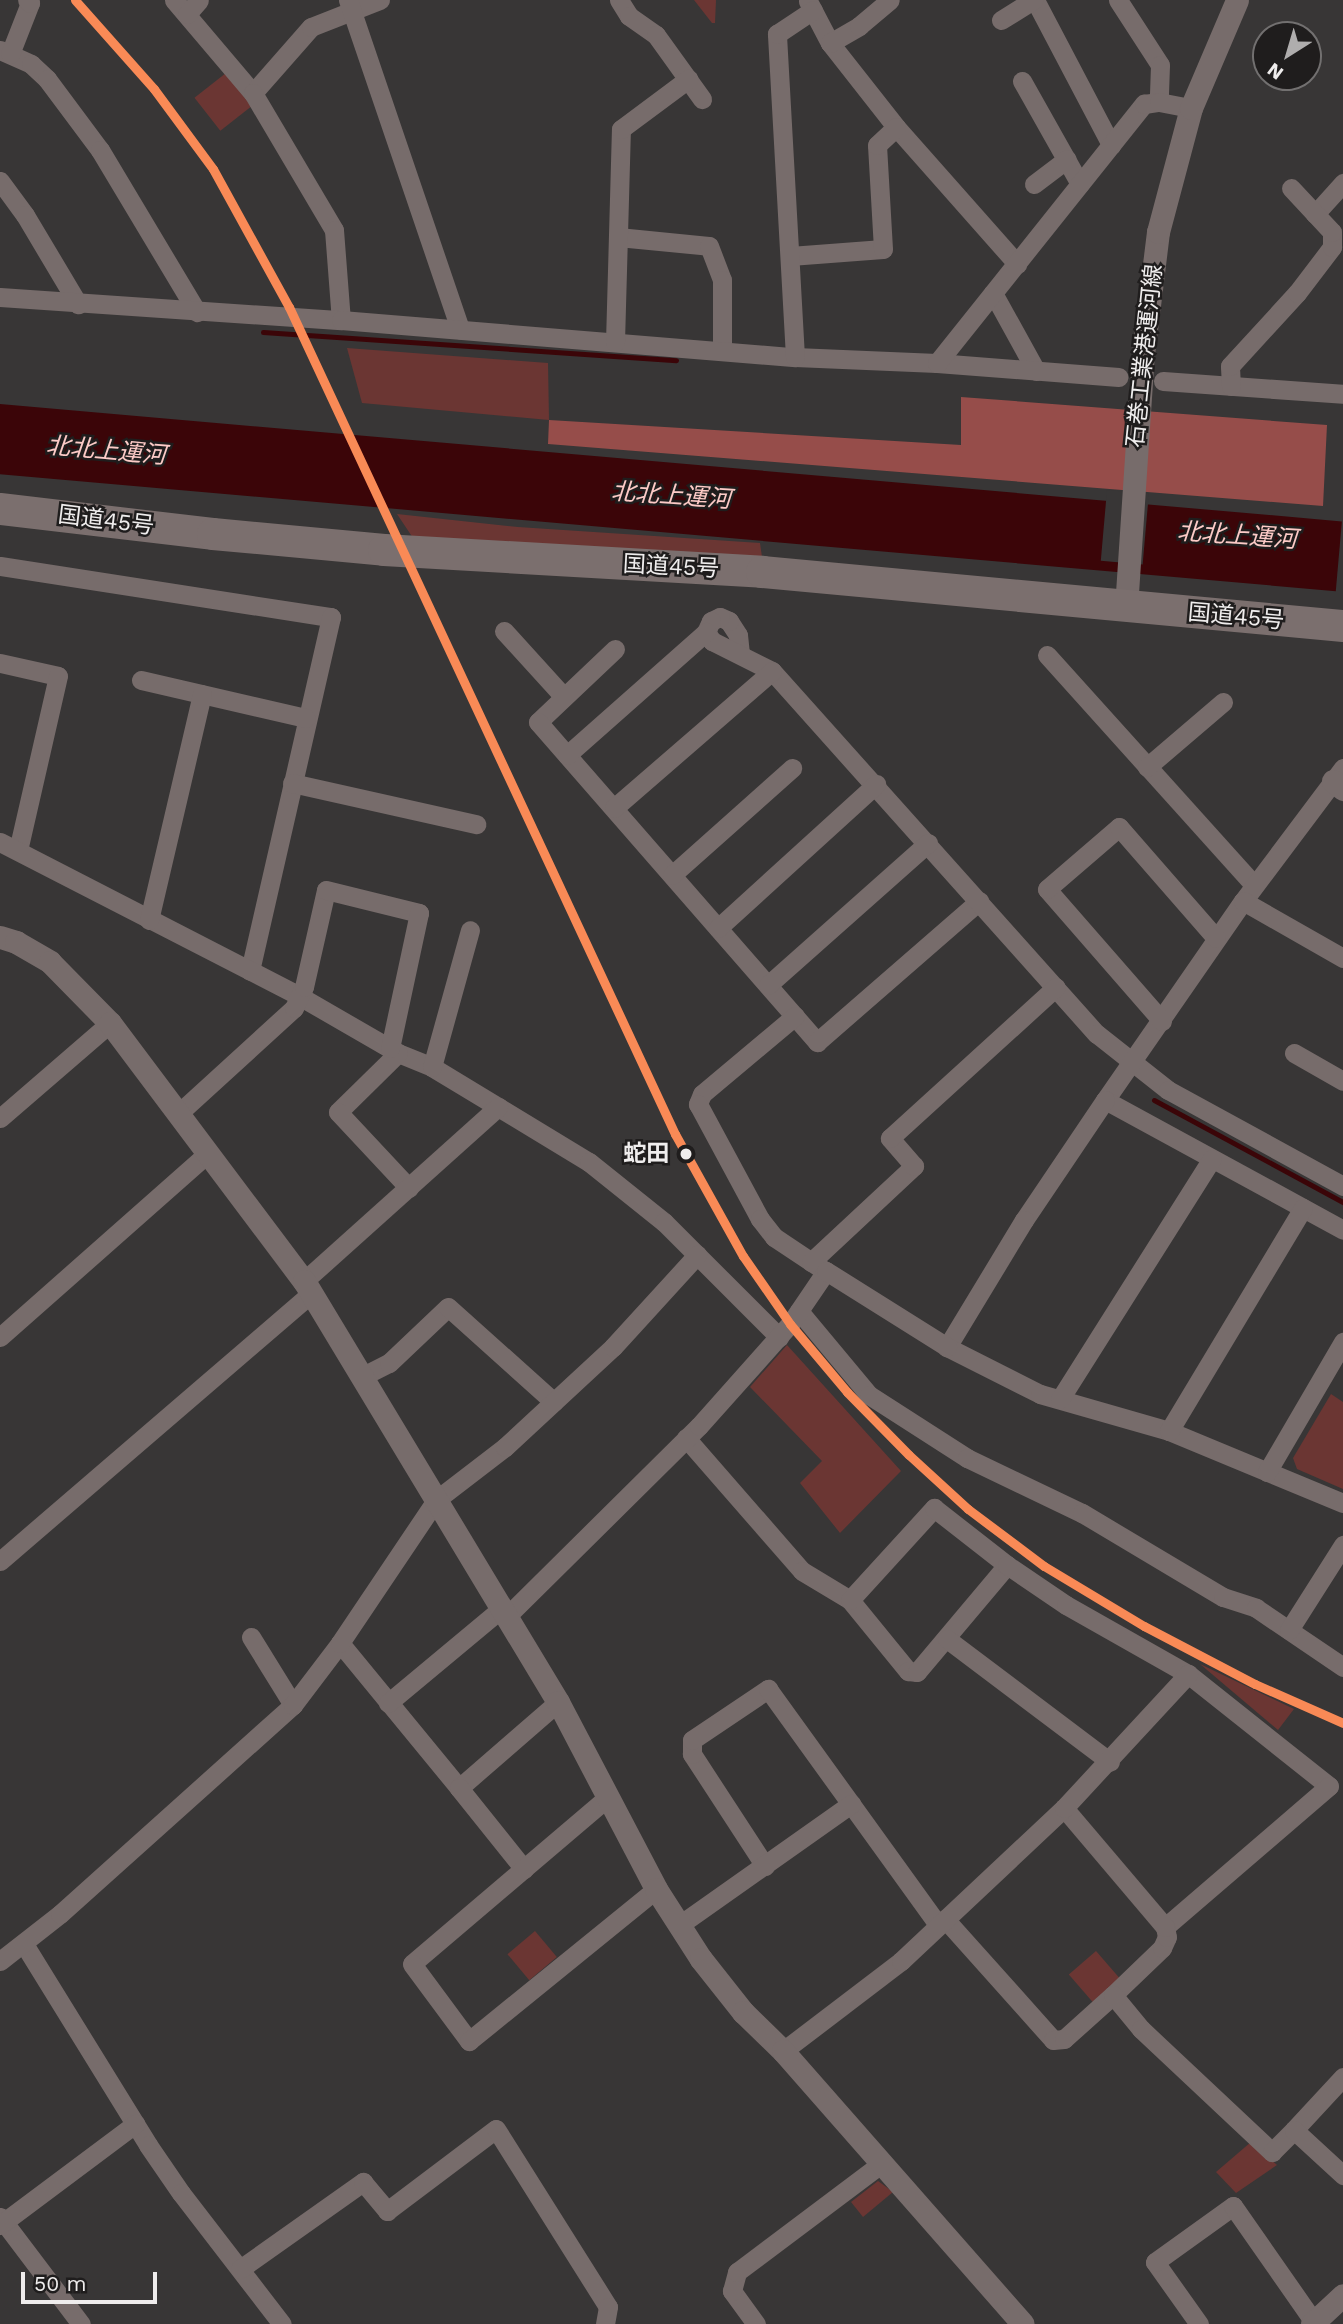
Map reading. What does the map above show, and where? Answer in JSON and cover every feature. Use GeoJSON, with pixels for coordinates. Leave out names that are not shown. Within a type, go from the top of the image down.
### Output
{"type":"FeatureCollection","features":[{"type":"Feature","properties":{"kind":"highway","name":"国道45号"},"geometry":{"type":"LineString","coordinates":[[0,509],[213,534],[384,550],[762,572],[1126,608],[1343,626]]}},
{"type":"Feature","properties":{"kind":"street"},"geometry":{"type":"LineString","coordinates":[[27,0],[30,3],[5,52],[31,64],[47,79],[100,150],[197,312]]}},
{"type":"Feature","properties":{"kind":"street"},"geometry":{"type":"LineString","coordinates":[[253,93],[311,27],[350,6],[380,0]]}},
{"type":"Feature","properties":{"kind":"street"},"geometry":{"type":"LineString","coordinates":[[619,0],[629,16],[656,34],[702,99]]}},
{"type":"Feature","properties":{"kind":"street"},"geometry":{"type":"LineString","coordinates":[[830,43],[859,26],[890,0]]}},
{"type":"Feature","properties":{"kind":"street"},"geometry":{"type":"LineString","coordinates":[[1001,20],[1034,0],[1111,145]]}},
{"type":"Feature","properties":{"kind":"street"},"geometry":{"type":"LineString","coordinates":[[1118,0],[1160,65],[1159,102]]}},
{"type":"Feature","properties":{"kind":"street","name":"石巻工業港運河線"},"geometry":{"type":"LineString","coordinates":[[1126,608],[1143,354],[1158,232],[1191,108],[1237,0]]}},
{"type":"Feature","properties":{"kind":"street"},"geometry":{"type":"LineString","coordinates":[[187,5],[253,93],[334,230],[341,320]]}},
{"type":"Feature","properties":{"kind":"street"},"geometry":{"type":"LineString","coordinates":[[794,357],[777,34],[810,5],[830,43],[896,127],[1017,264]]}},
{"type":"Feature","properties":{"kind":"street"},"geometry":{"type":"LineString","coordinates":[[350,6],[460,329]]}},
{"type":"Feature","properties":{"kind":"street"},"geometry":{"type":"LineString","coordinates":[[615,342],[621,130],[688,79]]}},
{"type":"Feature","properties":{"kind":"street"},"geometry":{"type":"LineString","coordinates":[[1022,82],[1080,184]]}},
{"type":"Feature","properties":{"kind":"street"},"geometry":{"type":"LineString","coordinates":[[937,363],[1144,104],[1159,102],[1191,108]]}},
{"type":"Feature","properties":{"kind":"street"},"geometry":{"type":"LineString","coordinates":[[790,256],[883,249],[877,145],[896,127]]}},
{"type":"Feature","properties":{"kind":"street"},"geometry":{"type":"LineString","coordinates":[[1034,184],[1067,159]]}},
{"type":"Feature","properties":{"kind":"street"},"geometry":{"type":"LineString","coordinates":[[0,181],[25,215],[78,304]]}},
{"type":"Feature","properties":{"kind":"street"},"geometry":{"type":"LineString","coordinates":[[1315,214],[1343,183]]}},
{"type":"Feature","properties":{"kind":"street"},"geometry":{"type":"LineString","coordinates":[[1231,386],[1230,366],[1297,293],[1332,247],[1332,232],[1291,188]]}},
{"type":"Feature","properties":{"kind":"street"},"geometry":{"type":"LineString","coordinates":[[618,237],[709,246],[722,280],[722,351]]}},
{"type":"Feature","properties":{"kind":"street"},"geometry":{"type":"LineString","coordinates":[[993,293],[1036,371]]}},
{"type":"Feature","properties":{"kind":"street"},"geometry":{"type":"LineString","coordinates":[[0,297],[341,320],[794,357],[937,363],[1118,377]]}},
{"type":"Feature","properties":{"kind":"street"},"geometry":{"type":"LineString","coordinates":[[1163,381],[1343,394]]}},
{"type":"Feature","properties":{"kind":"street"},"geometry":{"type":"LineString","coordinates":[[0,566],[331,617],[250,971]]}},
{"type":"Feature","properties":{"kind":"street"},"geometry":{"type":"LineString","coordinates":[[504,631],[564,697]]}},
{"type":"Feature","properties":{"kind":"street"},"geometry":{"type":"LineString","coordinates":[[567,755],[706,632],[712,641],[772,671],[876,784],[1097,1034],[1168,1090],[1343,1186]]}},
{"type":"Feature","properties":{"kind":"street"},"geometry":{"type":"LineString","coordinates":[[615,649],[538,722],[817,1042],[979,901]]}},
{"type":"Feature","properties":{"kind":"street"},"geometry":{"type":"LineString","coordinates":[[1047,655],[1146,767],[1249,893],[1343,958]]}},
{"type":"Feature","properties":{"kind":"street"},"geometry":{"type":"LineString","coordinates":[[0,663],[58,676],[9,846],[45,868],[301,997],[394,1050],[432,1067],[589,1162],[635,1196],[779,1337]]}},
{"type":"Feature","properties":{"kind":"street"},"geometry":{"type":"LineString","coordinates":[[614,808],[772,671]]}},
{"type":"Feature","properties":{"kind":"street"},"geometry":{"type":"LineString","coordinates":[[141,680],[306,718]]}},
{"type":"Feature","properties":{"kind":"street"},"geometry":{"type":"LineString","coordinates":[[149,920],[202,694]]}},
{"type":"Feature","properties":{"kind":"street"},"geometry":{"type":"LineString","coordinates":[[1146,767],[1223,702]]}},
{"type":"Feature","properties":{"kind":"street"},"geometry":{"type":"LineString","coordinates":[[672,875],[792,768]]}},
{"type":"Feature","properties":{"kind":"street"},"geometry":{"type":"LineString","coordinates":[[947,1347],[1024,1220],[1216,938],[1340,779]]}},
{"type":"Feature","properties":{"kind":"street"},"geometry":{"type":"LineString","coordinates":[[292,783],[476,824]]}},
{"type":"Feature","properties":{"kind":"street"},"geometry":{"type":"LineString","coordinates":[[718,928],[876,784]]}},
{"type":"Feature","properties":{"kind":"street"},"geometry":{"type":"LineString","coordinates":[[1162,1020],[1047,889],[1119,827],[1216,938]]}},
{"type":"Feature","properties":{"kind":"street"},"geometry":{"type":"LineString","coordinates":[[768,985],[928,843]]}},
{"type":"Feature","properties":{"kind":"street"},"geometry":{"type":"LineString","coordinates":[[180,1112],[295,1008],[301,997],[326,890],[419,913],[394,1050],[338,1112],[408,1188]]}},
{"type":"Feature","properties":{"kind":"street"},"geometry":{"type":"LineString","coordinates":[[432,1067],[470,930]]}},
{"type":"Feature","properties":{"kind":"street"},"geometry":{"type":"LineString","coordinates":[[0,937],[16,942],[50,962],[110,1023],[180,1112],[308,1287],[558,1702],[678,1926],[743,2012],[783,2051],[1021,2323]]}},
{"type":"Feature","properties":{"kind":"street"},"geometry":{"type":"LineString","coordinates":[[388,1703],[505,1612],[686,1438],[779,1337],[799,1311],[818,1267],[914,1166],[890,1139],[1056,987]]}},
{"type":"Feature","properties":{"kind":"street"},"geometry":{"type":"LineString","coordinates":[[795,1016],[702,1094],[698,1104],[760,1219],[774,1237],[947,1347],[1040,1394],[1169,1431],[1343,1503]]}},
{"type":"Feature","properties":{"kind":"street"},"geometry":{"type":"LineString","coordinates":[[0,1118],[110,1023]]}},
{"type":"Feature","properties":{"kind":"street"},"geometry":{"type":"LineString","coordinates":[[1294,1053],[1343,1081]]}},
{"type":"Feature","properties":{"kind":"street"},"geometry":{"type":"LineString","coordinates":[[1105,1100],[1343,1230]]}},
{"type":"Feature","properties":{"kind":"street"},"geometry":{"type":"LineString","coordinates":[[3,1552],[308,1287],[408,1188],[498,1107]]}},
{"type":"Feature","properties":{"kind":"street"},"geometry":{"type":"LineString","coordinates":[[0,1337],[208,1153]]}},
{"type":"Feature","properties":{"kind":"street"},"geometry":{"type":"LineString","coordinates":[[1060,1399],[1212,1159]]}},
{"type":"Feature","properties":{"kind":"street"},"geometry":{"type":"LineString","coordinates":[[1169,1431],[1303,1208]]}},
{"type":"Feature","properties":{"kind":"street"},"geometry":{"type":"LineString","coordinates":[[0,1961],[24,1944],[293,1705],[341,1643],[436,1500],[505,1447],[613,1348],[697,1255]]}},
{"type":"Feature","properties":{"kind":"street"},"geometry":{"type":"LineString","coordinates":[[361,1377],[389,1363],[448,1307],[554,1402]]}},
{"type":"Feature","properties":{"kind":"street"},"geometry":{"type":"LineString","coordinates":[[799,1311],[869,1395],[967,1458],[1082,1513],[1223,1597],[1256,1608],[1343,1667]]}},
{"type":"Feature","properties":{"kind":"street"},"geometry":{"type":"LineString","coordinates":[[1267,1472],[1343,1342]]}},
{"type":"Feature","properties":{"kind":"street"},"geometry":{"type":"LineString","coordinates":[[686,1438],[802,1571],[850,1600],[908,1671],[917,1672],[1007,1565]]}},
{"type":"Feature","properties":{"kind":"street"},"geometry":{"type":"LineString","coordinates":[[850,1600],[934,1508],[1007,1565],[1066,1605],[1188,1674],[1329,1786],[1166,1927]]}},
{"type":"Feature","properties":{"kind":"street"},"geometry":{"type":"LineString","coordinates":[[1289,1630],[1343,1545]]}},
{"type":"Feature","properties":{"kind":"street"},"geometry":{"type":"LineString","coordinates":[[251,1637],[293,1705]]}},
{"type":"Feature","properties":{"kind":"street"},"geometry":{"type":"LineString","coordinates":[[947,1639],[1110,1762]]}},
{"type":"Feature","properties":{"kind":"street"},"geometry":{"type":"LineString","coordinates":[[341,1643],[524,1869]]}},
{"type":"Feature","properties":{"kind":"street"},"geometry":{"type":"LineString","coordinates":[[783,2051],[901,1961],[1065,1808],[1188,1674]]}},
{"type":"Feature","properties":{"kind":"street"},"geometry":{"type":"LineString","coordinates":[[765,1866],[692,1754],[692,1740],[768,1689],[941,1922],[1053,2040],[1064,2039],[1162,1948],[1167,1937],[1166,1927],[1065,1808]]}},
{"type":"Feature","properties":{"kind":"street"},"geometry":{"type":"LineString","coordinates":[[459,1788],[558,1702]]}},
{"type":"Feature","properties":{"kind":"street"},"geometry":{"type":"LineString","coordinates":[[608,1797],[412,1964],[468,2041],[656,1889]]}},
{"type":"Feature","properties":{"kind":"street"},"geometry":{"type":"LineString","coordinates":[[678,1926],[851,1804]]}},
{"type":"Feature","properties":{"kind":"street"},"geometry":{"type":"LineString","coordinates":[[24,1944],[135,2124],[181,2193],[282,2324]]}},
{"type":"Feature","properties":{"kind":"street"},"geometry":{"type":"LineString","coordinates":[[1114,1995],[1141,2029],[1272,2152],[1343,2077]]}},
{"type":"Feature","properties":{"kind":"street"},"geometry":{"type":"LineString","coordinates":[[80,2324],[1,2221],[135,2124]]}},
{"type":"Feature","properties":{"kind":"street"},"geometry":{"type":"LineString","coordinates":[[240,2269],[363,2182],[387,2211],[496,2129],[608,2307],[605,2324]]}},
{"type":"Feature","properties":{"kind":"street"},"geometry":{"type":"LineString","coordinates":[[1294,2130],[1343,2175]]}},
{"type":"Feature","properties":{"kind":"street"},"geometry":{"type":"LineString","coordinates":[[756,2324],[732,2291],[737,2272],[881,2164]]}},
{"type":"Feature","properties":{"kind":"street"},"geometry":{"type":"LineString","coordinates":[[1199,2324],[1155,2262],[1233,2206],[1313,2323],[1343,2295]]}},
{"type":"Feature","properties":{"kind":"shaded area"},"geometry":{"type":"Polygon","coordinates":[[[694,0],[716,0],[715,23],[712,23],[694,0]]]}},
{"type":"Feature","properties":{"kind":"shaded area"},"geometry":{"type":"Polygon","coordinates":[[[226,73],[252,106],[220,131],[194,98],[226,73]]]}},
{"type":"Feature","properties":{"kind":"shaded area"},"geometry":{"type":"Polygon","coordinates":[[[347,348],[548,363],[549,420],[362,403],[347,348]]]}},
{"type":"Feature","properties":{"kind":"shaded area"},"geometry":{"type":"Polygon","coordinates":[[[961,397],[1327,425],[1323,506],[548,444],[549,420],[961,445],[961,397]]]}},
{"type":"Feature","properties":{"kind":"shaded area"},"geometry":{"type":"Polygon","coordinates":[[[397,514],[518,527],[760,543],[763,564],[413,538],[397,514]]]}},
{"type":"Feature","properties":{"kind":"shaded area"},"geometry":{"type":"Polygon","coordinates":[[[787,1345],[901,1471],[840,1533],[800,1483],[822,1461],[750,1387],[787,1345]]]}},
{"type":"Feature","properties":{"kind":"shaded area"},"geometry":{"type":"Polygon","coordinates":[[[1331,1394],[1343,1402],[1343,1489],[1297,1469],[1293,1458],[1331,1394]]]}},
{"type":"Feature","properties":{"kind":"shaded area"},"geometry":{"type":"Polygon","coordinates":[[[1200,1664],[1294,1709],[1278,1730],[1200,1664]]]}},
{"type":"Feature","properties":{"kind":"shaded area"},"geometry":{"type":"Polygon","coordinates":[[[535,1931],[557,1957],[529,1980],[507,1954],[535,1931]]]}},
{"type":"Feature","properties":{"kind":"shaded area"},"geometry":{"type":"Polygon","coordinates":[[[1096,1951],[1120,1979],[1093,2003],[1069,1975],[1096,1951]]]}},
{"type":"Feature","properties":{"kind":"shaded area"},"geometry":{"type":"Polygon","coordinates":[[[1251,2142],[1277,2165],[1236,2193],[1216,2172],[1251,2142]]]}},
{"type":"Feature","properties":{"kind":"shaded area"},"geometry":{"type":"Polygon","coordinates":[[[878,2181],[893,2192],[863,2217],[851,2202],[878,2181]]]}},
{"type":"Feature","properties":{"kind":"water","name":"北北上運河"},"geometry":{"type":"Polygon","coordinates":[[[0,404],[1342,521],[1336,591],[0,474],[0,404]]]}},
{"type":"Feature","properties":{"kind":"pier"},"geometry":{"type":"Polygon","coordinates":[[[1107,490],[1149,494],[1143,564],[1101,561],[1107,490]]]}},
{"type":"Feature","properties":{"kind":"waterway"},"geometry":{"type":"LineString","coordinates":[[263,332],[676,360]]}},
{"type":"Feature","properties":{"kind":"waterway"},"geometry":{"type":"LineString","coordinates":[[1154,1100],[1343,1202]]}},
{"type":"Feature","properties":{"kind":"transit line"},"geometry":{"type":"LineString","coordinates":[[75,0],[154,89],[213,169],[289,307],[675,1134],[743,1256],[790,1324],[847,1392],[909,1455],[968,1509],[1044,1566],[1144,1626],[1255,1684],[1343,1723]]}},
{"type":"Feature","properties":{"kind":"place","name":"蛇田"},"geometry":{"type":"Point","coordinates":[686,1154]}}]}
